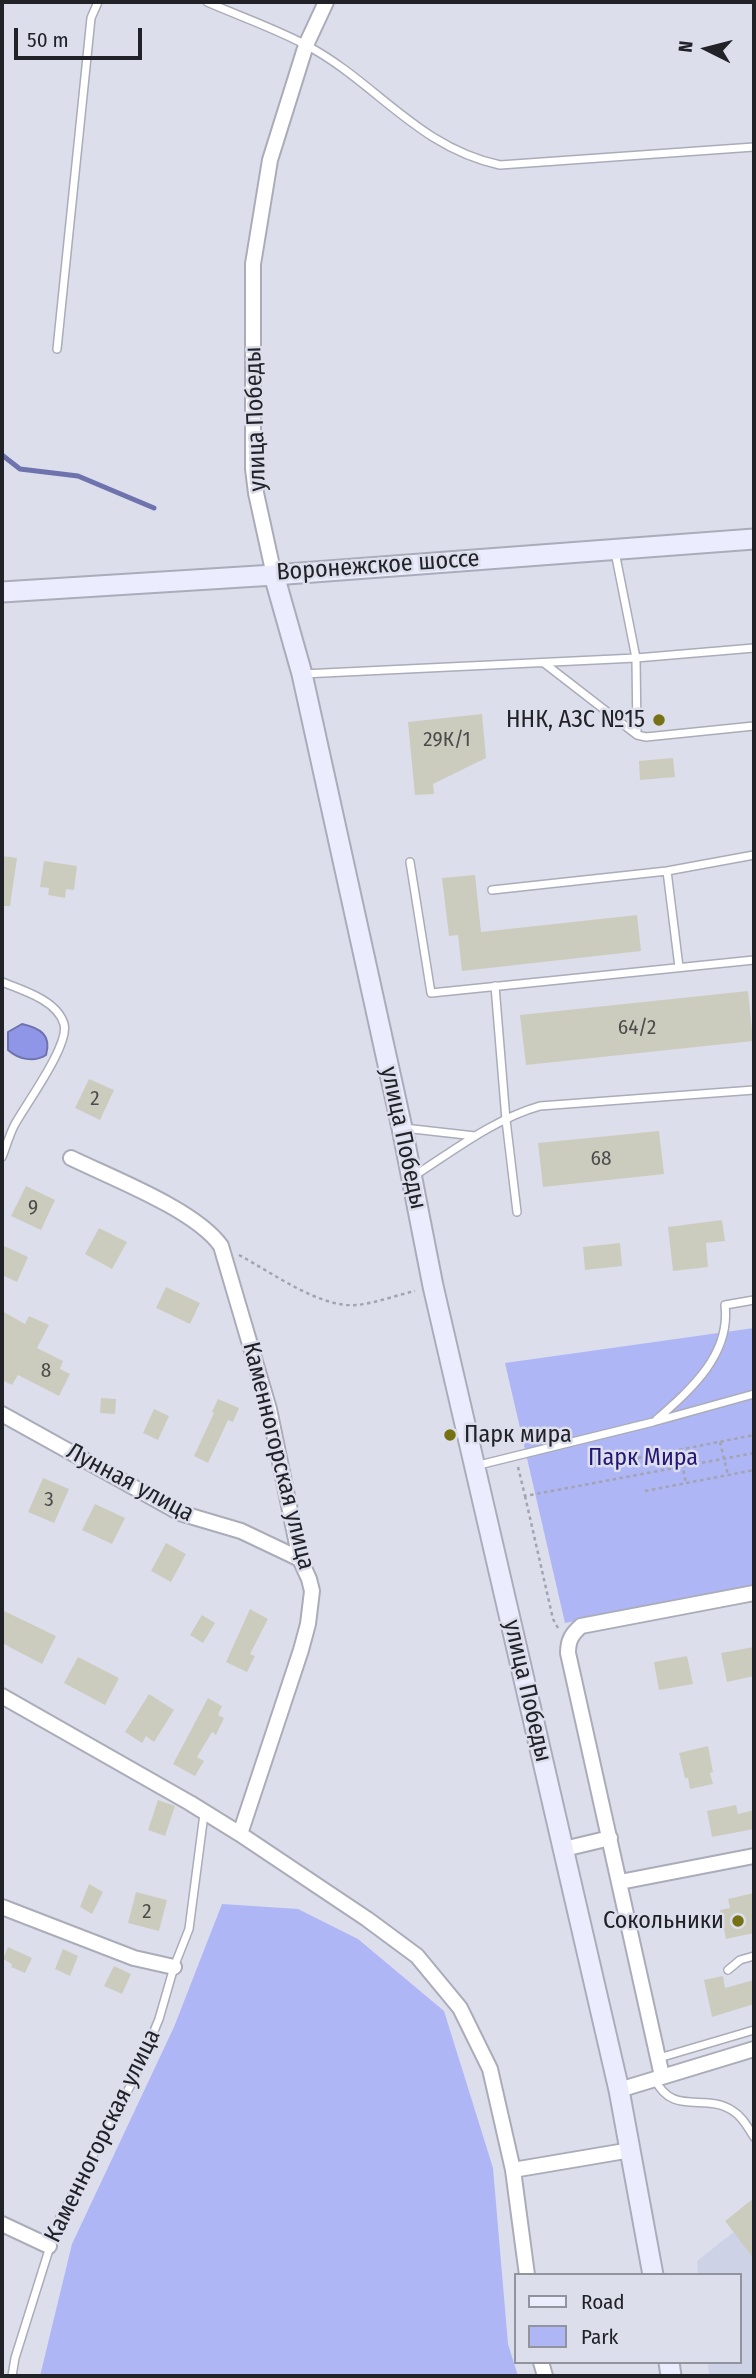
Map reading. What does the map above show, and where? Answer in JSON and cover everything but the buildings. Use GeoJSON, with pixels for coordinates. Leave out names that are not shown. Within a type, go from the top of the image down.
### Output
{"type":"FeatureCollection","features":[{"type":"Feature","properties":{"kind":"street","name":"улица Победы"},"geometry":{"type":"LineString","coordinates":[[326,2],[306,45],[270,160],[253,264],[253,469],[256,494],[274,575],[302,674],[402,1128],[433,1286],[619,2090],[653,2273]]}},
{"type":"Feature","properties":{"kind":"street","name":"Воронежское шоссе"},"geometry":{"type":"LineString","coordinates":[[2,592],[274,575],[754,539]]}},
{"type":"Feature","properties":{"kind":"street"},"geometry":{"type":"LineString","coordinates":[[71,1158],[189,1216],[213,1233],[221,1245]]}},
{"type":"Feature","properties":{"kind":"street","name":"Каменногорская улица"},"geometry":{"type":"LineString","coordinates":[[221,1245],[268,1409],[300,1559],[312,1591],[308,1624],[301,1650],[240,1834]]}},
{"type":"Feature","properties":{"kind":"street","name":"Лунная улица"},"geometry":{"type":"LineString","coordinates":[[2,1414],[180,1513],[241,1531],[300,1559]]}},
{"type":"Feature","properties":{"kind":"street"},"geometry":{"type":"LineString","coordinates":[[658,2078],[658,2059],[568,1653],[568,1643],[573,1633],[581,1626],[754,1593]]}},
{"type":"Feature","properties":{"kind":"street"},"geometry":{"type":"LineString","coordinates":[[2,1696],[240,1834],[368,1919],[417,1956],[460,2008],[490,2069],[513,2169],[527,2273]]}},
{"type":"Feature","properties":{"kind":"street"},"geometry":{"type":"LineString","coordinates":[[565,1849],[610,1838]]}},
{"type":"Feature","properties":{"kind":"street"},"geometry":{"type":"LineString","coordinates":[[620,1882],[754,1856]]}},
{"type":"Feature","properties":{"kind":"street"},"geometry":{"type":"LineString","coordinates":[[2,1907],[134,1958],[174,1967]]}},
{"type":"Feature","properties":{"kind":"street"},"geometry":{"type":"LineString","coordinates":[[619,2090],[754,2049]]}},
{"type":"Feature","properties":{"kind":"street"},"geometry":{"type":"LineString","coordinates":[[513,2169],[631,2150]]}},
{"type":"Feature","properties":{"kind":"street"},"geometry":{"type":"LineString","coordinates":[[2,2224],[49,2246]]}},
{"type":"Feature","properties":{"kind":"lane"},"geometry":{"type":"LineString","coordinates":[[57,349],[91,18],[97,2]]}},
{"type":"Feature","properties":{"kind":"lane"},"geometry":{"type":"LineString","coordinates":[[207,2],[306,45],[352,76],[405,120],[474,160],[500,166],[754,147]]}},
{"type":"Feature","properties":{"kind":"lane"},"geometry":{"type":"LineString","coordinates":[[615,548],[636,658],[637,735]]}},
{"type":"Feature","properties":{"kind":"lane"},"geometry":{"type":"LineString","coordinates":[[302,674],[636,658],[754,648]]}},
{"type":"Feature","properties":{"kind":"lane"},"geometry":{"type":"LineString","coordinates":[[543,663],[637,735],[646,737],[754,726]]}},
{"type":"Feature","properties":{"kind":"lane"},"geometry":{"type":"LineString","coordinates":[[492,890],[667,871],[754,855]]}},
{"type":"Feature","properties":{"kind":"lane"},"geometry":{"type":"LineString","coordinates":[[410,862],[431,993],[754,960]]}},
{"type":"Feature","properties":{"kind":"lane"},"geometry":{"type":"LineString","coordinates":[[667,871],[679,967]]}},
{"type":"Feature","properties":{"kind":"lane"},"geometry":{"type":"LineString","coordinates":[[2,982],[30,993],[48,1004],[64,1023],[64,1033],[57,1054],[14,1127],[2,1157]]}},
{"type":"Feature","properties":{"kind":"lane"},"geometry":{"type":"LineString","coordinates":[[495,986],[517,1212]]}},
{"type":"Feature","properties":{"kind":"lane"},"geometry":{"type":"LineString","coordinates":[[412,1177],[476,1136],[540,1106],[754,1090]]}},
{"type":"Feature","properties":{"kind":"lane"},"geometry":{"type":"LineString","coordinates":[[402,1128],[476,1136]]}},
{"type":"Feature","properties":{"kind":"lane"},"geometry":{"type":"LineString","coordinates":[[653,1422],[693,1387],[719,1350],[726,1315],[725,1305],[754,1300]]}},
{"type":"Feature","properties":{"kind":"lane"},"geometry":{"type":"LineString","coordinates":[[474,1466],[754,1394]]}},
{"type":"Feature","properties":{"kind":"lane","name":"Каменногорская улица"},"geometry":{"type":"LineString","coordinates":[[12,2376],[15,2358],[58,2221],[135,2077],[159,2019],[189,1928],[204,1814]]}},
{"type":"Feature","properties":{"kind":"lane"},"geometry":{"type":"LineString","coordinates":[[728,1970],[740,1960],[754,1956]]}},
{"type":"Feature","properties":{"kind":"lane"},"geometry":{"type":"LineString","coordinates":[[658,2059],[754,2030]]}},
{"type":"Feature","properties":{"kind":"lane"},"geometry":{"type":"LineString","coordinates":[[658,2078],[660,2091],[671,2099],[721,2105],[732,2110],[743,2119],[754,2137]]}},
{"type":"Feature","properties":{"kind":"path"},"geometry":{"type":"LineString","coordinates":[[221,1245],[321,1299],[337,1304],[359,1305],[433,1286]]}},
{"type":"Feature","properties":{"kind":"path"},"geometry":{"type":"LineString","coordinates":[[638,1458],[754,1435]]}},
{"type":"Feature","properties":{"kind":"path"},"geometry":{"type":"LineString","coordinates":[[720,1442],[728,1475]]}},
{"type":"Feature","properties":{"kind":"path"},"geometry":{"type":"LineString","coordinates":[[679,1450],[686,1483]]}},
{"type":"Feature","properties":{"kind":"path"},"geometry":{"type":"LineString","coordinates":[[525,1496],[754,1453]]}},
{"type":"Feature","properties":{"kind":"path"},"geometry":{"type":"LineString","coordinates":[[516,1457],[553,1619],[568,1643]]}},
{"type":"Feature","properties":{"kind":"path"},"geometry":{"type":"LineString","coordinates":[[645,1491],[754,1470]]}},
{"type":"Feature","properties":{"kind":"shaded area"},"geometry":{"type":"Polygon","coordinates":[[[22,1024],[39,1030],[46,1037],[46,1055],[26,1059],[8,1050],[8,1032],[22,1024]]]}},
{"type":"Feature","properties":{"kind":"shaded area"},"geometry":{"type":"Polygon","coordinates":[[[754,2216],[754,2376],[709,2376],[708,2364],[742,2364],[742,2273],[698,2273],[697,2261],[754,2216]]]}},
{"type":"Feature","properties":{"kind":"green space","name":"Парк Мира"},"geometry":{"type":"Polygon","coordinates":[[[754,1328],[754,1587],[565,1623],[505,1363],[754,1328]]]}},
{"type":"Feature","properties":{"kind":"green space"},"geometry":{"type":"Polygon","coordinates":[[[222,1904],[298,1909],[358,1939],[444,2011],[493,2168],[508,2344],[518,2376],[40,2376],[72,2244],[174,2027],[222,1904]]]}},
{"type":"Feature","properties":{"kind":"waterway"},"geometry":{"type":"LineString","coordinates":[[2,455],[20,469],[78,476],[154,508]]}},
{"type":"Feature","properties":{"kind":"place","name":"ННК, АЗС №15"},"geometry":{"type":"Point","coordinates":[659,720]}},
{"type":"Feature","properties":{"kind":"place","name":"Парк мира"},"geometry":{"type":"Point","coordinates":[450,1435]}},
{"type":"Feature","properties":{"kind":"place","name":"Сокольники"},"geometry":{"type":"Point","coordinates":[738,1921]}}]}
